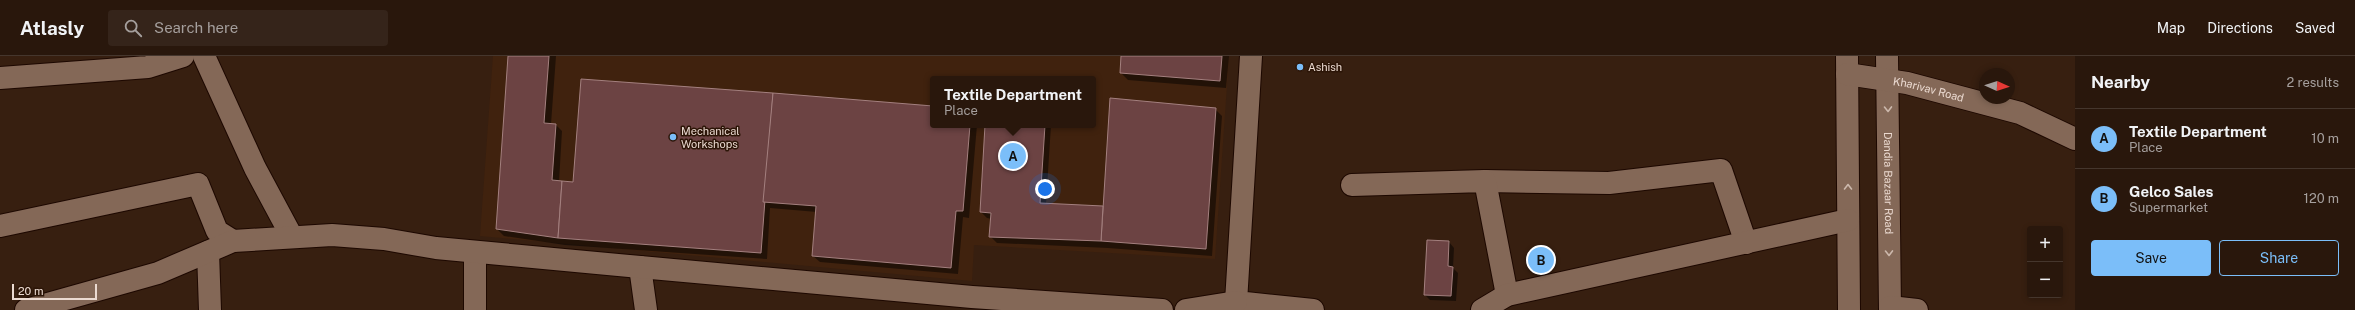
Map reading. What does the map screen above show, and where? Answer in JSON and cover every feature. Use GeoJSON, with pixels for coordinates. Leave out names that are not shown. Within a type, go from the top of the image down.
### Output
{"type":"FeatureCollection","features":[{"type":"Feature","properties":{"kind":"street"},"geometry":{"type":"LineString","coordinates":[[0,78],[148,67],[183,56]]}},
{"type":"Feature","properties":{"kind":"street"},"geometry":{"type":"LineString","coordinates":[[204,56],[255,168],[292,237]]}},
{"type":"Feature","properties":{"kind":"street"},"geometry":{"type":"LineString","coordinates":[[1236,302],[1251,56]]}},
{"type":"Feature","properties":{"kind":"street","name":"Dandia Bazaar Road"},"geometry":{"type":"LineString","coordinates":[[1887,56],[1890,309]]}},
{"type":"Feature","properties":{"kind":"street"},"geometry":{"type":"LineString","coordinates":[[1847,65],[1849,310]]}},
{"type":"Feature","properties":{"kind":"street","name":"Kharivav Road"},"geometry":{"type":"LineString","coordinates":[[1847,65],[1887,80],[1941,91],[2020,113],[2075,139]]}},
{"type":"Feature","properties":{"kind":"street"},"geometry":{"type":"LineString","coordinates":[[1352,185],[1485,181],[1609,183],[1721,170],[1746,243]]}},
{"type":"Feature","properties":{"kind":"street"},"geometry":{"type":"LineString","coordinates":[[1485,181],[1508,295]]}},
{"type":"Feature","properties":{"kind":"street"},"geometry":{"type":"LineString","coordinates":[[0,226],[198,184],[216,231],[234,241]]}},
{"type":"Feature","properties":{"kind":"street"},"geometry":{"type":"LineString","coordinates":[[1482,310],[1508,295],[1848,220]]}},
{"type":"Feature","properties":{"kind":"street"},"geometry":{"type":"LineString","coordinates":[[26,310],[158,273],[234,241],[332,235],[384,239],[436,248],[640,267],[972,297],[1162,310]]}},
{"type":"Feature","properties":{"kind":"street"},"geometry":{"type":"LineString","coordinates":[[208,252],[210,310]]}},
{"type":"Feature","properties":{"kind":"street"},"geometry":{"type":"LineString","coordinates":[[475,252],[475,310]]}},
{"type":"Feature","properties":{"kind":"street"},"geometry":{"type":"LineString","coordinates":[[640,267],[646,310]]}},
{"type":"Feature","properties":{"kind":"street"},"geometry":{"type":"LineString","coordinates":[[1186,310],[1236,302],[1313,310]]}},
{"type":"Feature","properties":{"kind":"street"},"geometry":{"type":"LineString","coordinates":[[1890,309],[1917,310]]}},
{"type":"Feature","properties":{"kind":"shaded area"},"geometry":{"type":"Polygon","coordinates":[[[493,56],[1229,56],[1215,259],[974,245],[972,281],[480,236],[493,56]]]}},
{"type":"Feature","properties":{"kind":"building"},"geometry":{"type":"Polygon","coordinates":[[[508,56],[549,56],[544,123],[556,124],[552,180],[562,181],[558,238],[496,229],[508,56]]]}},
{"type":"Feature","properties":{"kind":"building"},"geometry":{"type":"Polygon","coordinates":[[[1121,56],[1222,56],[1220,81],[1120,73],[1121,56]]]}},
{"type":"Feature","properties":{"kind":"building","name":"Mechanical Workshops"},"geometry":{"type":"Polygon","coordinates":[[[581,79],[773,93],[761,253],[558,238],[562,181],[573,182],[581,79]]]}},
{"type":"Feature","properties":{"kind":"building","name":"Mechanical Workshops"},"geometry":{"type":"Polygon","coordinates":[[[773,93],[930,106],[930,128],[970,128],[963,211],[956,211],[951,268],[812,256],[816,206],[763,202],[773,93]]]}},
{"type":"Feature","properties":{"kind":"building"},"geometry":{"type":"Polygon","coordinates":[[[1110,98],[1216,108],[1206,249],[1101,241],[1110,98]]]}},
{"type":"Feature","properties":{"kind":"building"},"geometry":{"type":"Polygon","coordinates":[[[985,128],[1045,128],[1040,203],[1103,206],[1101,241],[989,237],[991,213],[980,212],[985,128]]]}},
{"type":"Feature","properties":{"kind":"building"},"geometry":{"type":"Polygon","coordinates":[[[1427,240],[1449,241],[1448,266],[1453,267],[1451,296],[1424,295],[1427,240]]]}},
{"type":"Feature","properties":{"kind":"place","name":"Ashish"},"geometry":{"type":"Point","coordinates":[1300,67]}},
{"type":"Feature","properties":{"kind":"place","name":"Mechanical Workshops"},"geometry":{"type":"Point","coordinates":[673,137]}},
{"type":"Feature","properties":{"kind":"place","name":"Textile Department"},"geometry":{"type":"Point","coordinates":[1013,156]}},
{"type":"Feature","properties":{"kind":"place","name":"Gelco Sales"},"geometry":{"type":"Point","coordinates":[1541,260]}}]}
